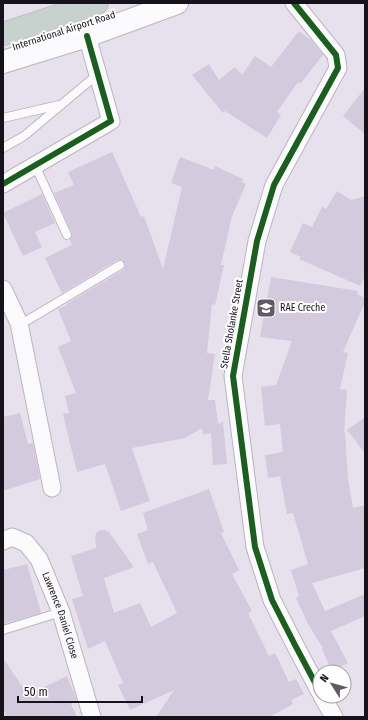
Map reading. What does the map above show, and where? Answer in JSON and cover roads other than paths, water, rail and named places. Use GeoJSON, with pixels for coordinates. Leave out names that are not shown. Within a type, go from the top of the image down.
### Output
{"type":"FeatureCollection","features":[{"type":"Feature","properties":{"kind":"highway","name":"International Airport Road"},"geometry":{"type":"LineString","coordinates":[[3,34],[97,3]]}},
{"type":"Feature","properties":{"kind":"main road","name":"International Airport Road"},"geometry":{"type":"LineString","coordinates":[[3,62],[87,36],[177,3]]}},
{"type":"Feature","properties":{"kind":"street","name":"Stella Sholanke Street"},"geometry":{"type":"LineString","coordinates":[[294,3],[336,55],[338,68],[274,185],[257,241],[232,376],[255,546],[272,600],[312,677]]}},
{"type":"Feature","properties":{"kind":"street"},"geometry":{"type":"LineString","coordinates":[[3,184],[111,121],[87,36]]}},
{"type":"Feature","properties":{"kind":"street"},"geometry":{"type":"LineString","coordinates":[[3,289],[19,323],[52,488]]}},
{"type":"Feature","properties":{"kind":"street","name":"Lawrence Daniel Close"},"geometry":{"type":"LineString","coordinates":[[3,541],[12,537],[26,543],[39,559],[61,612],[92,717]]}},
{"type":"Feature","properties":{"kind":"street"},"geometry":{"type":"LineString","coordinates":[[327,704],[334,717]]}},
{"type":"Feature","properties":{"kind":"lane"},"geometry":{"type":"LineString","coordinates":[[3,148],[24,136],[98,74]]}},
{"type":"Feature","properties":{"kind":"lane"},"geometry":{"type":"LineString","coordinates":[[3,118],[62,105]]}},
{"type":"Feature","properties":{"kind":"lane"},"geometry":{"type":"LineString","coordinates":[[35,165],[67,235]]}},
{"type":"Feature","properties":{"kind":"lane"},"geometry":{"type":"LineString","coordinates":[[19,323],[28,320],[120,265]]}},
{"type":"Feature","properties":{"kind":"lane"},"geometry":{"type":"LineString","coordinates":[[3,630],[61,612]]}},
{"type":"Feature","properties":{"kind":"place","name":"RAE Creche"},"geometry":{"type":"Point","coordinates":[266,308]}}]}
